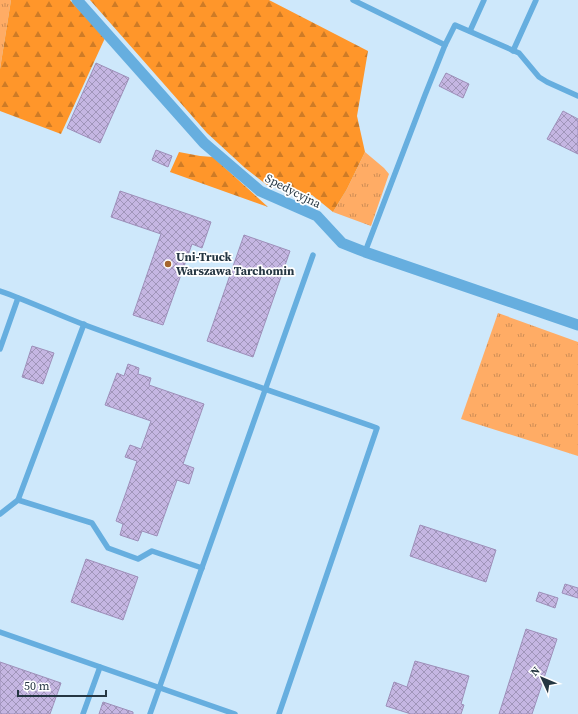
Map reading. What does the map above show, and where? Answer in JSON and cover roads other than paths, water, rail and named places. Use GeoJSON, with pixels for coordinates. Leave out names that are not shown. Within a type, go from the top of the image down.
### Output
{"type":"FeatureCollection","features":[{"type":"Feature","properties":{"kind":"street","name":"Spedycyjna"},"geometry":{"type":"LineString","coordinates":[[77,0],[204,143],[260,191],[317,216],[342,243],[578,325]]}},
{"type":"Feature","properties":{"kind":"lane"},"geometry":{"type":"LineString","coordinates":[[353,0],[445,45]]}},
{"type":"Feature","properties":{"kind":"lane"},"geometry":{"type":"LineString","coordinates":[[470,31],[484,0]]}},
{"type":"Feature","properties":{"kind":"lane"},"geometry":{"type":"LineString","coordinates":[[513,51],[536,0]]}},
{"type":"Feature","properties":{"kind":"lane"},"geometry":{"type":"LineString","coordinates":[[365,252],[425,94],[455,25],[519,54],[539,77],[578,96]]}},
{"type":"Feature","properties":{"kind":"lane"},"geometry":{"type":"LineString","coordinates":[[150,714],[313,255]]}},
{"type":"Feature","properties":{"kind":"lane"},"geometry":{"type":"LineString","coordinates":[[0,291],[84,324],[265,390],[377,428],[279,714]]}},
{"type":"Feature","properties":{"kind":"lane"},"geometry":{"type":"LineString","coordinates":[[0,349],[18,298]]}},
{"type":"Feature","properties":{"kind":"lane"},"geometry":{"type":"LineString","coordinates":[[0,514],[18,500],[84,324]]}},
{"type":"Feature","properties":{"kind":"lane"},"geometry":{"type":"LineString","coordinates":[[18,500],[92,523],[108,548],[138,559],[152,551],[202,568]]}},
{"type":"Feature","properties":{"kind":"lane"},"geometry":{"type":"LineString","coordinates":[[0,632],[236,714]]}},
{"type":"Feature","properties":{"kind":"lane"},"geometry":{"type":"LineString","coordinates":[[83,714],[100,667]]}},
{"type":"Feature","properties":{"kind":"place","name":"Uni-Truck Warszawa Tarchomin"},"geometry":{"type":"Point","coordinates":[168,264]}}]}
